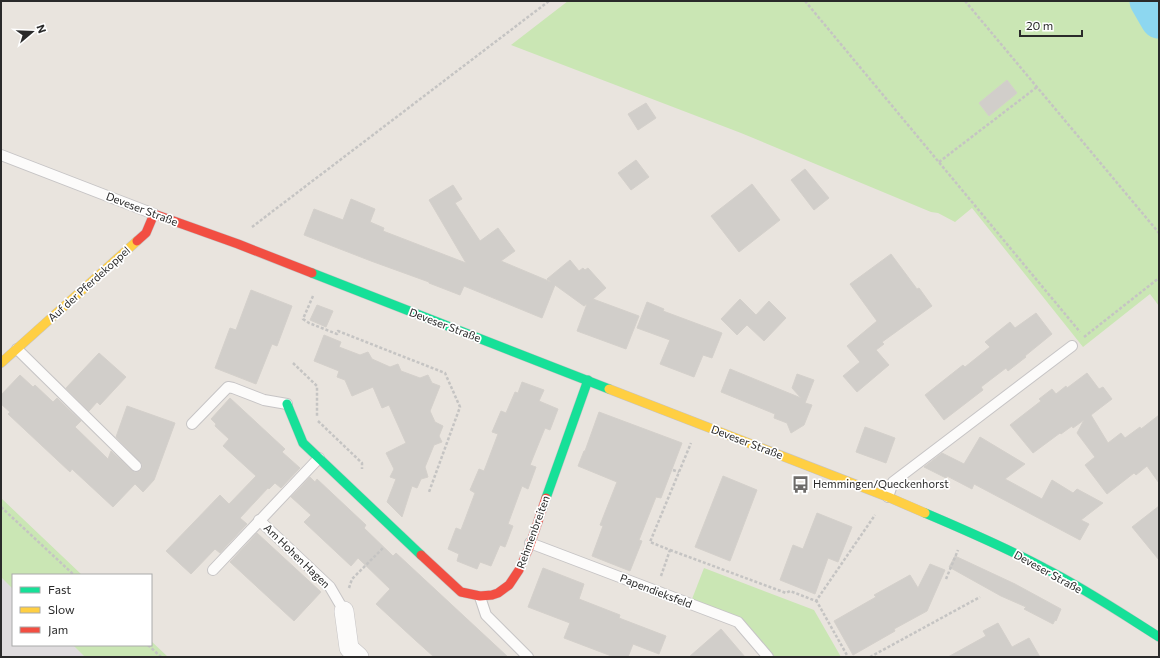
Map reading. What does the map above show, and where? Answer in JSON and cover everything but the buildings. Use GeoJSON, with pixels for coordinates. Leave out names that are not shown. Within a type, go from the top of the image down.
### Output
{"type":"FeatureCollection","features":[{"type":"Feature","properties":{"kind":"street","name":"Deveser Straße"},"geometry":{"type":"LineString","coordinates":[[154,214],[238,244],[888,496],[989,540],[1045,568],[1114,608],[1159,637]]}},
{"type":"Feature","properties":{"kind":"street","name":"Auf der Pferdekoppel"},"geometry":{"type":"LineString","coordinates":[[1,363],[146,233],[154,214]]}},
{"type":"Feature","properties":{"kind":"street","name":"Rehmenbreiten"},"geometry":{"type":"LineString","coordinates":[[480,597],[495,594],[509,585],[518,573],[588,380]]}},
{"type":"Feature","properties":{"kind":"street"},"geometry":{"type":"LineString","coordinates":[[287,404],[303,443],[461,592],[470,596],[480,597]]}},
{"type":"Feature","properties":{"kind":"street","name":"Am Hohen Hagen"},"geometry":{"type":"LineString","coordinates":[[344,611],[349,648],[359,657]]}},
{"type":"Feature","properties":{"kind":"lane","name":"Deveser Straße"},"geometry":{"type":"LineString","coordinates":[[1,155],[154,214]]}},
{"type":"Feature","properties":{"kind":"lane"},"geometry":{"type":"LineString","coordinates":[[888,496],[893,482],[1072,346]]}},
{"type":"Feature","properties":{"kind":"lane"},"geometry":{"type":"LineString","coordinates":[[17,348],[136,466]]}},
{"type":"Feature","properties":{"kind":"lane"},"geometry":{"type":"LineString","coordinates":[[192,424],[228,387],[264,400],[287,404]]}},
{"type":"Feature","properties":{"kind":"lane"},"geometry":{"type":"LineString","coordinates":[[213,570],[318,458]]}},
{"type":"Feature","properties":{"kind":"lane","name":"Am Hohen Hagen"},"geometry":{"type":"LineString","coordinates":[[260,520],[330,587],[344,611]]}},
{"type":"Feature","properties":{"kind":"lane","name":"Papendieksfeld"},"geometry":{"type":"LineString","coordinates":[[530,543],[738,622],[768,657]]}},
{"type":"Feature","properties":{"kind":"lane"},"geometry":{"type":"LineString","coordinates":[[480,597],[486,615],[528,657]]}},
{"type":"Feature","properties":{"kind":"path"},"geometry":{"type":"LineString","coordinates":[[238,244],[245,233],[549,1]]}},
{"type":"Feature","properties":{"kind":"path"},"geometry":{"type":"LineString","coordinates":[[805,1],[1084,337],[1159,278]]}},
{"type":"Feature","properties":{"kind":"path"},"geometry":{"type":"LineString","coordinates":[[965,1],[1159,233]]}},
{"type":"Feature","properties":{"kind":"path"},"geometry":{"type":"LineString","coordinates":[[939,162],[1037,87]]}},
{"type":"Feature","properties":{"kind":"path"},"geometry":{"type":"LineString","coordinates":[[313,295],[303,319],[309,323],[337,334],[338,330],[445,373],[460,407],[429,492]]}},
{"type":"Feature","properties":{"kind":"path"},"geometry":{"type":"LineString","coordinates":[[293,363],[317,386],[317,420],[362,463],[362,486],[357,494]]}},
{"type":"Feature","properties":{"kind":"path"},"geometry":{"type":"LineString","coordinates":[[699,423],[650,542],[786,593],[790,591],[816,600]]}},
{"type":"Feature","properties":{"kind":"path"},"geometry":{"type":"LineString","coordinates":[[674,470],[679,472]]}},
{"type":"Feature","properties":{"kind":"path"},"geometry":{"type":"LineString","coordinates":[[816,600],[888,496]]}},
{"type":"Feature","properties":{"kind":"path"},"geometry":{"type":"LineString","coordinates":[[1,507],[73,574]]}},
{"type":"Feature","properties":{"kind":"path"},"geometry":{"type":"LineString","coordinates":[[946,580],[966,531]]}},
{"type":"Feature","properties":{"kind":"path"},"geometry":{"type":"LineString","coordinates":[[344,611],[352,579],[398,532]]}},
{"type":"Feature","properties":{"kind":"path"},"geometry":{"type":"LineString","coordinates":[[656,591],[670,550]]}},
{"type":"Feature","properties":{"kind":"path"},"geometry":{"type":"LineString","coordinates":[[870,657],[980,597]]}},
{"type":"Feature","properties":{"kind":"path"},"geometry":{"type":"LineString","coordinates":[[816,600],[848,657]]}},
{"type":"Feature","properties":{"kind":"path"},"geometry":{"type":"LineString","coordinates":[[149,646],[161,657]]}},
{"type":"Feature","properties":{"kind":"shaded area"},"geometry":{"type":"Polygon","coordinates":[[[1,577],[12,588],[12,646],[74,646],[85,657],[1,657],[1,577]]]}},
{"type":"Feature","properties":{"kind":"green space"},"geometry":{"type":"Polygon","coordinates":[[[568,1],[1159,1],[1159,306],[1150,294],[1083,347],[972,208],[955,222],[938,213],[931,212],[741,133],[511,45],[568,1]]]}},
{"type":"Feature","properties":{"kind":"green space"},"geometry":{"type":"Polygon","coordinates":[[[1,498],[81,574],[12,574],[12,588],[1,577],[1,498]]]}},
{"type":"Feature","properties":{"kind":"green space"},"geometry":{"type":"Polygon","coordinates":[[[704,568],[814,610],[841,657],[775,657],[742,619],[692,599],[704,568]]]}},
{"type":"Feature","properties":{"kind":"green space"},"geometry":{"type":"Polygon","coordinates":[[[152,642],[168,657],[85,657],[74,646],[152,646],[152,642]]]}},
{"type":"Feature","properties":{"kind":"waterway"},"geometry":{"type":"LineString","coordinates":[[1148,1],[1159,20]]}},
{"type":"Feature","properties":{"kind":"traffic: fast"},"geometry":{"type":"LineString","coordinates":[[312,273],[609,389]]}},
{"type":"Feature","properties":{"kind":"traffic: fast"},"geometry":{"type":"LineString","coordinates":[[546,498],[588,380]]}},
{"type":"Feature","properties":{"kind":"traffic: fast"},"geometry":{"type":"LineString","coordinates":[[287,404],[303,443],[421,555]]}},
{"type":"Feature","properties":{"kind":"traffic: fast"},"geometry":{"type":"LineString","coordinates":[[925,513],[970,532],[1029,560],[1074,584],[1159,637]]}},
{"type":"Feature","properties":{"kind":"traffic: slow"},"geometry":{"type":"LineString","coordinates":[[1,363],[137,241]]}},
{"type":"Feature","properties":{"kind":"traffic: slow"},"geometry":{"type":"LineString","coordinates":[[609,389],[888,497],[925,513]]}},
{"type":"Feature","properties":{"kind":"traffic: jam"},"geometry":{"type":"LineString","coordinates":[[137,241],[146,233],[154,214],[238,244],[312,273]]}},
{"type":"Feature","properties":{"kind":"traffic: jam"},"geometry":{"type":"LineString","coordinates":[[421,555],[461,592],[480,596],[498,593],[509,585],[519,570],[529,548],[546,498]]}},
{"type":"Feature","properties":{"kind":"place","name":"Hemmingen/Queckenhorst"},"geometry":{"type":"Point","coordinates":[800,484]}}]}
